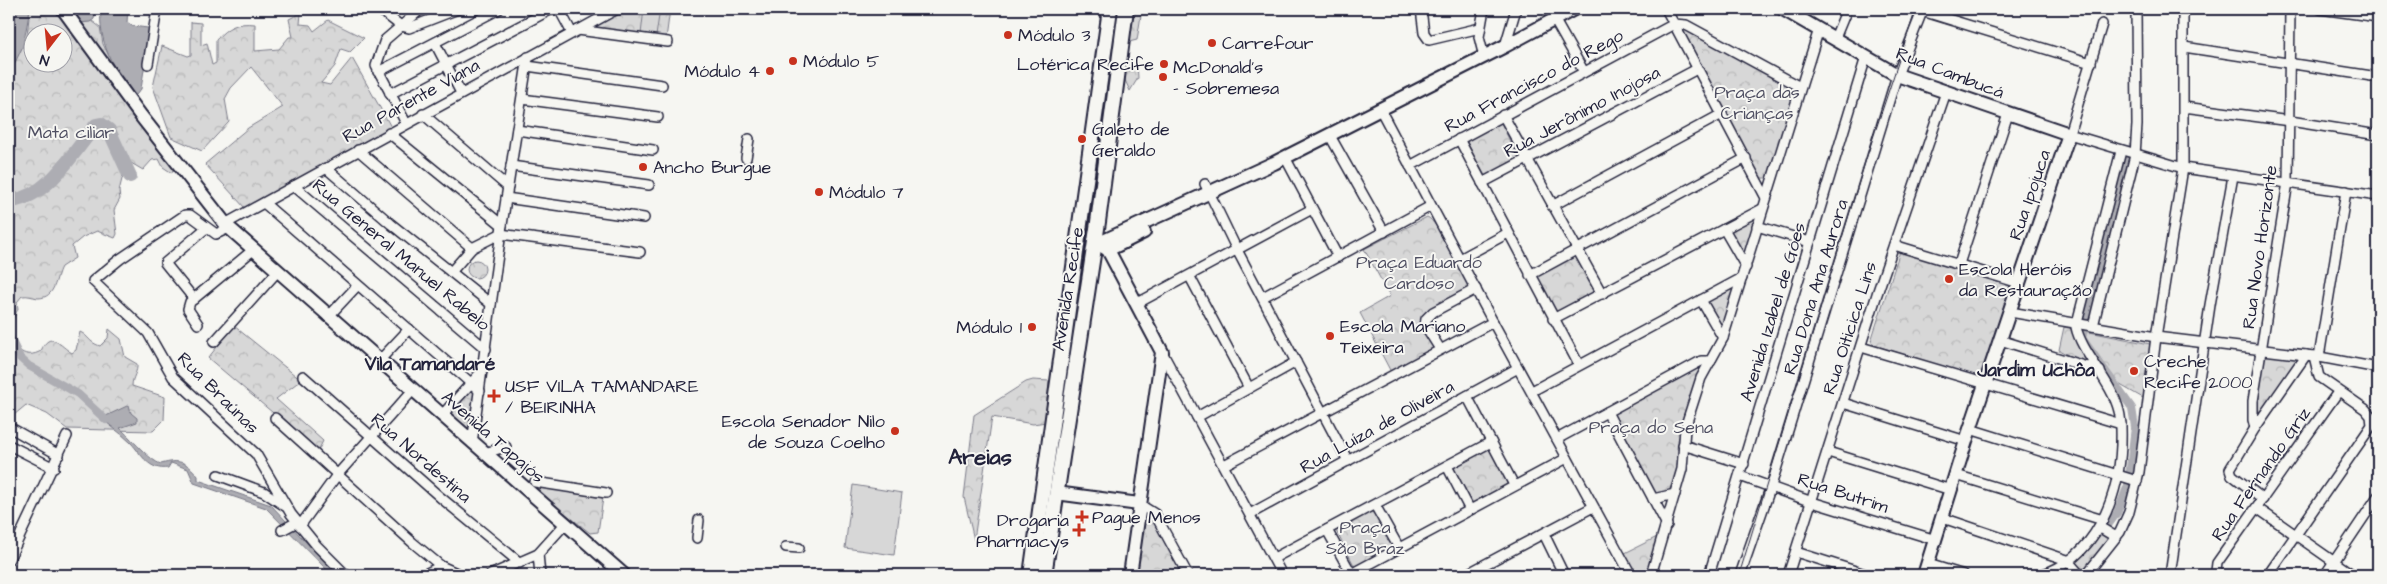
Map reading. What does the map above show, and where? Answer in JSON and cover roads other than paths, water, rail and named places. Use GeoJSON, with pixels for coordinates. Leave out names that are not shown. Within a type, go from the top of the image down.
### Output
{"type":"FeatureCollection","features":[{"type":"Feature","properties":{"kind":"main road","name":"Avenida Tapajós"},"geometry":{"type":"LineString","coordinates":[[63,9],[141,116],[227,226],[472,443],[530,484],[566,524],[624,575]]}},
{"type":"Feature","properties":{"kind":"main road","name":"Avenida Recife"},"geometry":{"type":"LineString","coordinates":[[1031,575],[1110,9]]}},
{"type":"Feature","properties":{"kind":"main road","name":"Avenida Recife"},"geometry":{"type":"LineString","coordinates":[[1044,575],[1056,493],[1100,245],[1098,222],[1126,9]]}},
{"type":"Feature","properties":{"kind":"main road"},"geometry":{"type":"LineString","coordinates":[[1100,245],[1204,192],[1262,173],[1279,160],[1505,46],[1554,14],[1574,9]]}},
{"type":"Feature","properties":{"kind":"main road","name":"Rua Cambucá"},"geometry":{"type":"LineString","coordinates":[[1783,9],[1897,75],[2069,134]]}},
{"type":"Feature","properties":{"kind":"main road"},"geometry":{"type":"LineString","coordinates":[[1094,124],[1096,140],[1086,234],[1100,245],[1136,304],[1162,352],[1130,575]]}},
{"type":"Feature","properties":{"kind":"main road","name":"Rua Ipojuca"},"geometry":{"type":"LineString","coordinates":[[1926,570],[1966,441],[2069,134]]}},
{"type":"Feature","properties":{"kind":"main road"},"geometry":{"type":"LineString","coordinates":[[1100,245],[1204,192]]}},
{"type":"Feature","properties":{"kind":"main road"},"geometry":{"type":"LineString","coordinates":[[1098,222],[1105,230],[1117,235]]}},
{"type":"Feature","properties":{"kind":"main road"},"geometry":{"type":"LineString","coordinates":[[1056,493],[1140,504]]}},
{"type":"Feature","properties":{"kind":"street"},"geometry":{"type":"LineString","coordinates":[[148,64],[157,9]]}},
{"type":"Feature","properties":{"kind":"street"},"geometry":{"type":"LineString","coordinates":[[379,9],[401,26],[413,28],[455,9]]}},
{"type":"Feature","properties":{"kind":"street"},"geometry":{"type":"LineString","coordinates":[[406,123],[376,66],[380,49],[385,40],[421,9]]}},
{"type":"Feature","properties":{"kind":"street"},"geometry":{"type":"LineString","coordinates":[[378,72],[499,9]]}},
{"type":"Feature","properties":{"kind":"street"},"geometry":{"type":"LineString","coordinates":[[390,94],[552,9]]}},
{"type":"Feature","properties":{"kind":"street"},"geometry":{"type":"LineString","coordinates":[[559,9],[575,32],[668,42]]}},
{"type":"Feature","properties":{"kind":"street","name":"Rua Parente Viana"},"geometry":{"type":"LineString","coordinates":[[227,226],[406,123],[528,61],[617,9]]}},
{"type":"Feature","properties":{"kind":"street"},"geometry":{"type":"LineString","coordinates":[[1421,9],[1424,33],[1429,40],[1480,28]]}},
{"type":"Feature","properties":{"kind":"street"},"geometry":{"type":"LineString","coordinates":[[1484,9],[1479,38],[1484,57]]}},
{"type":"Feature","properties":{"kind":"street"},"geometry":{"type":"LineString","coordinates":[[1505,46],[1516,9]]}},
{"type":"Feature","properties":{"kind":"street"},"geometry":{"type":"LineString","coordinates":[[1666,9],[1766,198]]}},
{"type":"Feature","properties":{"kind":"street"},"geometry":{"type":"LineString","coordinates":[[1651,575],[1683,460],[1685,428],[1701,378],[1723,338],[1800,86],[1826,33],[1847,9]]}},
{"type":"Feature","properties":{"kind":"street"},"geometry":{"type":"LineString","coordinates":[[2091,326],[2134,155],[2138,125],[2136,9]]}},
{"type":"Feature","properties":{"kind":"street"},"geometry":{"type":"LineString","coordinates":[[2086,575],[2116,537],[2129,512],[2136,480],[2156,337],[2183,168],[2184,9]]}},
{"type":"Feature","properties":{"kind":"street","name":"Rua Novo Horizonte"},"geometry":{"type":"LineString","coordinates":[[2255,428],[2252,420],[2253,401],[2288,182],[2290,9]]}},
{"type":"Feature","properties":{"kind":"street"},"geometry":{"type":"LineString","coordinates":[[2320,9],[2378,17]]}},
{"type":"Feature","properties":{"kind":"street"},"geometry":{"type":"LineString","coordinates":[[1923,10],[2091,63]]}},
{"type":"Feature","properties":{"kind":"street","name":"Rua Dona Ana Aurora"},"geometry":{"type":"LineString","coordinates":[[1740,575],[1772,486],[1897,75],[1923,10]]}},
{"type":"Feature","properties":{"kind":"street"},"geometry":{"type":"LineString","coordinates":[[1554,14],[1584,72]]}},
{"type":"Feature","properties":{"kind":"street"},"geometry":{"type":"LineString","coordinates":[[1674,24],[1686,25],[1800,86]]}},
{"type":"Feature","properties":{"kind":"street","name":"Rua Francisco do Rego"},"geometry":{"type":"LineString","coordinates":[[1410,166],[1674,24]]}},
{"type":"Feature","properties":{"kind":"street","name":"Rua Ipojuca"},"geometry":{"type":"LineString","coordinates":[[2069,134],[2102,24]]}},
{"type":"Feature","properties":{"kind":"street"},"geometry":{"type":"LineString","coordinates":[[434,43],[461,94]]}},
{"type":"Feature","properties":{"kind":"street"},"geometry":{"type":"LineString","coordinates":[[2184,47],[2378,76]]}},
{"type":"Feature","properties":{"kind":"street","name":"Avenida Izabel de Góes"},"geometry":{"type":"LineString","coordinates":[[1709,575],[1866,57]]}},
{"type":"Feature","properties":{"kind":"street"},"geometry":{"type":"LineString","coordinates":[[472,443],[501,229],[528,61],[662,85]]}},
{"type":"Feature","properties":{"kind":"street","name":"Rua Jerônimo Inojosa"},"geometry":{"type":"LineString","coordinates":[[1482,183],[1697,69]]}},
{"type":"Feature","properties":{"kind":"street","name":"Rua Oiticica Lins"},"geometry":{"type":"LineString","coordinates":[[1788,575],[1894,245],[1946,92]]}},
{"type":"Feature","properties":{"kind":"street"},"geometry":{"type":"LineString","coordinates":[[522,99],[658,117]]}},
{"type":"Feature","properties":{"kind":"street"},"geometry":{"type":"LineString","coordinates":[[2184,107],[2290,121],[2378,136]]}},
{"type":"Feature","properties":{"kind":"street"},"geometry":{"type":"LineString","coordinates":[[1380,109],[1493,322],[1631,575]]}},
{"type":"Feature","properties":{"kind":"street"},"geometry":{"type":"LineString","coordinates":[[423,114],[508,187]]}},
{"type":"Feature","properties":{"kind":"street"},"geometry":{"type":"LineString","coordinates":[[1552,206],[1722,114]]}},
{"type":"Feature","properties":{"kind":"street"},"geometry":{"type":"LineString","coordinates":[[1959,264],[2008,114]]}},
{"type":"Feature","properties":{"kind":"street"},"geometry":{"type":"LineString","coordinates":[[1503,115],[1526,160],[1602,294]]}},
{"type":"Feature","properties":{"kind":"street"},"geometry":{"type":"LineString","coordinates":[[517,130],[654,150]]}},
{"type":"Feature","properties":{"kind":"street"},"geometry":{"type":"LineString","coordinates":[[389,134],[501,229],[640,252]]}},
{"type":"Feature","properties":{"kind":"street"},"geometry":{"type":"LineString","coordinates":[[1329,134],[1384,232]]}},
{"type":"Feature","properties":{"kind":"street"},"geometry":{"type":"LineString","coordinates":[[2069,134],[2134,155],[2183,168],[2378,196]]}},
{"type":"Feature","properties":{"kind":"street"},"geometry":{"type":"LineString","coordinates":[[746,158],[749,139]]}},
{"type":"Feature","properties":{"kind":"street"},"geometry":{"type":"LineString","coordinates":[[1459,139],[1579,365]]}},
{"type":"Feature","properties":{"kind":"street"},"geometry":{"type":"LineString","coordinates":[[358,150],[472,248]]}},
{"type":"Feature","properties":{"kind":"street"},"geometry":{"type":"LineString","coordinates":[[2040,575],[2067,560],[2088,542],[2112,502],[2118,476],[2121,424],[2114,397],[2080,338],[2078,323],[2122,151]]}},
{"type":"Feature","properties":{"kind":"street"},"geometry":{"type":"LineString","coordinates":[[1530,274],[1746,158]]}},
{"type":"Feature","properties":{"kind":"street"},"geometry":{"type":"LineString","coordinates":[[1279,160],[1312,209],[1338,257]]}},
{"type":"Feature","properties":{"kind":"street"},"geometry":{"type":"LineString","coordinates":[[511,166],[648,185]]}},
{"type":"Feature","properties":{"kind":"street"},"geometry":{"type":"LineString","coordinates":[[326,168],[491,304]]}},
{"type":"Feature","properties":{"kind":"street"},"geometry":{"type":"LineString","coordinates":[[2170,575],[2206,343],[2210,305],[2232,176]]}},
{"type":"Feature","properties":{"kind":"street","name":"Rua General Manuel Rabelo"},"geometry":{"type":"LineString","coordinates":[[294,186],[486,349]]}},
{"type":"Feature","properties":{"kind":"street"},"geometry":{"type":"LineString","coordinates":[[2268,575],[2370,429],[2372,422],[2366,409],[2319,378],[2313,356],[2346,191]]}},
{"type":"Feature","properties":{"kind":"street"},"geometry":{"type":"LineString","coordinates":[[1204,192],[1263,297],[1348,461]]}},
{"type":"Feature","properties":{"kind":"street"},"geometry":{"type":"LineString","coordinates":[[506,198],[644,218]]}},
{"type":"Feature","properties":{"kind":"street"},"geometry":{"type":"LineString","coordinates":[[264,203],[357,286],[480,391]]}},
{"type":"Feature","properties":{"kind":"street"},"geometry":{"type":"LineString","coordinates":[[1263,297],[1431,206]]}},
{"type":"Feature","properties":{"kind":"street"},"geometry":{"type":"LineString","coordinates":[[1553,319],[1762,208]]}},
{"type":"Feature","properties":{"kind":"street"},"geometry":{"type":"LineString","coordinates":[[1136,304],[1190,277],[1312,209]]}},
{"type":"Feature","properties":{"kind":"street","name":"Rua Braúnas"},"geometry":{"type":"LineString","coordinates":[[206,229],[190,215],[185,215],[120,259],[93,281],[148,333],[173,377],[256,454],[286,507],[291,526],[346,575]]}},
{"type":"Feature","properties":{"kind":"street"},"geometry":{"type":"LineString","coordinates":[[194,298],[165,264],[167,260],[206,229],[218,235],[227,226]]}},
{"type":"Feature","properties":{"kind":"street"},"geometry":{"type":"LineString","coordinates":[[1757,226],[1810,242]]}},
{"type":"Feature","properties":{"kind":"street"},"geometry":{"type":"LineString","coordinates":[[451,272],[472,248],[501,229]]}},
{"type":"Feature","properties":{"kind":"street"},"geometry":{"type":"LineString","coordinates":[[1724,229],[1746,267]]}},
{"type":"Feature","properties":{"kind":"street"},"geometry":{"type":"LineString","coordinates":[[1460,259],[1508,233]]}},
{"type":"Feature","properties":{"kind":"street"},"geometry":{"type":"LineString","coordinates":[[1894,245],[2019,283]]}},
{"type":"Feature","properties":{"kind":"street"},"geometry":{"type":"LineString","coordinates":[[198,324],[188,309],[194,298],[253,250]]}},
{"type":"Feature","properties":{"kind":"street"},"geometry":{"type":"LineString","coordinates":[[214,342],[277,272]]}},
{"type":"Feature","properties":{"kind":"street"},"geometry":{"type":"LineString","coordinates":[[1190,277],[1250,388]]}},
{"type":"Feature","properties":{"kind":"street"},"geometry":{"type":"LineString","coordinates":[[1532,391],[1742,278]]}},
{"type":"Feature","properties":{"kind":"street"},"geometry":{"type":"LineString","coordinates":[[328,317],[357,286]]}},
{"type":"Feature","properties":{"kind":"street"},"geometry":{"type":"LineString","coordinates":[[1440,349],[1425,325],[1426,319],[1433,312],[1476,289]]}},
{"type":"Feature","properties":{"kind":"street"},"geometry":{"type":"LineString","coordinates":[[1701,300],[1723,338]]}},
{"type":"Feature","properties":{"kind":"street"},"geometry":{"type":"LineString","coordinates":[[2010,312],[2156,337],[2313,356],[2378,368]]}},
{"type":"Feature","properties":{"kind":"street"},"geometry":{"type":"LineString","coordinates":[[1224,465],[1493,322]]}},
{"type":"Feature","properties":{"kind":"street"},"geometry":{"type":"LineString","coordinates":[[379,361],[409,329]]}},
{"type":"Feature","properties":{"kind":"street"},"geometry":{"type":"LineString","coordinates":[[2000,340],[2100,371]]}},
{"type":"Feature","properties":{"kind":"street"},"geometry":{"type":"LineString","coordinates":[[1861,347],[2121,424]]}},
{"type":"Feature","properties":{"kind":"street"},"geometry":{"type":"LineString","coordinates":[[1162,352],[1282,575]]}},
{"type":"Feature","properties":{"kind":"street"},"geometry":{"type":"LineString","coordinates":[[2263,499],[2232,475],[2230,470],[2233,462],[2255,428],[2313,356]]}},
{"type":"Feature","properties":{"kind":"street"},"geometry":{"type":"LineString","coordinates":[[1557,439],[1701,361],[1711,361]]}},
{"type":"Feature","properties":{"kind":"street"},"geometry":{"type":"LineString","coordinates":[[1196,417],[1296,362]]}},
{"type":"Feature","properties":{"kind":"street","name":"Rua Luíza de Oliveira"},"geometry":{"type":"LineString","coordinates":[[1250,514],[1518,368]]}},
{"type":"Feature","properties":{"kind":"street"},"geometry":{"type":"LineString","coordinates":[[442,416],[483,370]]}},
{"type":"Feature","properties":{"kind":"street","name":"Rua Nordestina"},"geometry":{"type":"LineString","coordinates":[[302,376],[440,497],[520,563]]}},
{"type":"Feature","properties":{"kind":"street"},"geometry":{"type":"LineString","coordinates":[[291,526],[413,390]]}},
{"type":"Feature","properties":{"kind":"street","name":"Rua Fernando Griz"},"geometry":{"type":"LineString","coordinates":[[2219,575],[2216,570],[2217,564],[2338,392]]}},
{"type":"Feature","properties":{"kind":"street"},"geometry":{"type":"LineString","coordinates":[[1468,396],[1514,485]]}},
{"type":"Feature","properties":{"kind":"street"},"geometry":{"type":"LineString","coordinates":[[1843,403],[1966,441]]}},
{"type":"Feature","properties":{"kind":"street"},"geometry":{"type":"LineString","coordinates":[[1607,412],[1666,525]]}},
{"type":"Feature","properties":{"kind":"street"},"geometry":{"type":"LineString","coordinates":[[275,418],[337,476],[441,566],[461,575]]}},
{"type":"Feature","properties":{"kind":"street"},"geometry":{"type":"LineString","coordinates":[[9,427],[59,455]]}},
{"type":"Feature","properties":{"kind":"street"},"geometry":{"type":"LineString","coordinates":[[1970,429],[2136,480]]}},
{"type":"Feature","properties":{"kind":"street"},"geometry":{"type":"LineString","coordinates":[[9,559],[54,468],[67,436]]}},
{"type":"Feature","properties":{"kind":"street"},"geometry":{"type":"LineString","coordinates":[[1274,558],[1491,442]]}},
{"type":"Feature","properties":{"kind":"street"},"geometry":{"type":"LineString","coordinates":[[9,445],[54,468]]}},
{"type":"Feature","properties":{"kind":"street"},"geometry":{"type":"LineString","coordinates":[[1683,445],[1744,464]]}},
{"type":"Feature","properties":{"kind":"street"},"geometry":{"type":"LineString","coordinates":[[484,453],[506,447]]}},
{"type":"Feature","properties":{"kind":"street"},"geometry":{"type":"LineString","coordinates":[[1828,452],[1951,490]]}},
{"type":"Feature","properties":{"kind":"street"},"geometry":{"type":"LineString","coordinates":[[1327,530],[1352,575],[1514,485],[1567,458]]}},
{"type":"Feature","properties":{"kind":"street"},"geometry":{"type":"LineString","coordinates":[[1446,466],[1470,510]]}},
{"type":"Feature","properties":{"kind":"street"},"geometry":{"type":"LineString","coordinates":[[218,475],[264,492],[286,507]]}},
{"type":"Feature","properties":{"kind":"street"},"geometry":{"type":"LineString","coordinates":[[1956,475],[2101,523],[2116,537]]}},
{"type":"Feature","properties":{"kind":"street","name":"Rua Butrim"},"geometry":{"type":"LineString","coordinates":[[1740,476],[1812,502],[1936,540]]}},
{"type":"Feature","properties":{"kind":"street"},"geometry":{"type":"LineString","coordinates":[[530,484],[606,493]]}},
{"type":"Feature","properties":{"kind":"street"},"geometry":{"type":"LineString","coordinates":[[1041,497],[1046,493],[1056,493]]}},
{"type":"Feature","properties":{"kind":"street"},"geometry":{"type":"LineString","coordinates":[[1653,499],[1675,494]]}},
{"type":"Feature","properties":{"kind":"street"},"geometry":{"type":"LineString","coordinates":[[2325,575],[2378,496]]}},
{"type":"Feature","properties":{"kind":"street"},"geometry":{"type":"LineString","coordinates":[[1140,504],[1155,514],[1188,575]]}},
{"type":"Feature","properties":{"kind":"street"},"geometry":{"type":"LineString","coordinates":[[1374,505],[1399,548]]}},
{"type":"Feature","properties":{"kind":"street"},"geometry":{"type":"LineString","coordinates":[[1465,575],[1593,507]]}},
{"type":"Feature","properties":{"kind":"street"},"geometry":{"type":"LineString","coordinates":[[2257,508],[2353,575]]}},
{"type":"Feature","properties":{"kind":"street"},"geometry":{"type":"LineString","coordinates":[[1943,518],[2067,560],[2080,575]]}},
{"type":"Feature","properties":{"kind":"street"},"geometry":{"type":"LineString","coordinates":[[697,538],[699,520]]}},
{"type":"Feature","properties":{"kind":"street"},"geometry":{"type":"LineString","coordinates":[[490,575],[538,554],[566,524]]}},
{"type":"Feature","properties":{"kind":"street"},"geometry":{"type":"LineString","coordinates":[[1544,534],[1564,575]]}},
{"type":"Feature","properties":{"kind":"street"},"geometry":{"type":"LineString","coordinates":[[786,547],[799,548]]}},
{"type":"Feature","properties":{"kind":"street"},"geometry":{"type":"LineString","coordinates":[[1796,552],[1868,575]]}},
{"type":"Feature","properties":{"kind":"street"},"geometry":{"type":"LineString","coordinates":[[538,554],[540,575]]}},
{"type":"Feature","properties":{"kind":"street"},"geometry":{"type":"LineString","coordinates":[[423,575],[441,566]]}},
{"type":"Feature","properties":{"kind":"street"},"geometry":{"type":"LineString","coordinates":[[1926,570],[1964,575]]}},
{"type":"Feature","properties":{"kind":"waterway"},"geometry":{"type":"LineString","coordinates":[[11,201],[25,197],[49,182],[96,125],[101,124],[109,130],[130,176]]}},
{"type":"Feature","properties":{"kind":"waterway"},"geometry":{"type":"LineString","coordinates":[[2106,528],[2117,513],[2128,485],[2135,427],[2132,408],[2082,338],[2132,147]]}},
{"type":"Feature","properties":{"kind":"waterway"},"geometry":{"type":"LineString","coordinates":[[9,199],[11,201],[9,218]]}},
{"type":"Feature","properties":{"kind":"waterway"},"geometry":{"type":"LineString","coordinates":[[9,335],[20,358],[29,366],[78,394],[106,420]]}},
{"type":"Feature","properties":{"kind":"tram line"},"geometry":{"type":"LineString","coordinates":[[1739,575],[1867,156],[1916,9]]}},
{"type":"Feature","properties":{"kind":"place","name":"Módulo 3"},"geometry":{"type":"Point","coordinates":[1008,35]}},
{"type":"Feature","properties":{"kind":"place","name":"Carrefour"},"geometry":{"type":"Point","coordinates":[1212,43]}},
{"type":"Feature","properties":{"kind":"place","name":"Módulo 5"},"geometry":{"type":"Point","coordinates":[793,61]}},
{"type":"Feature","properties":{"kind":"place","name":"Lotérica Recife"},"geometry":{"type":"Point","coordinates":[1164,64]}},
{"type":"Feature","properties":{"kind":"place","name":"Módulo 4"},"geometry":{"type":"Point","coordinates":[770,71]}},
{"type":"Feature","properties":{"kind":"place","name":"McDonald's - Sobremesa"},"geometry":{"type":"Point","coordinates":[1163,77]}},
{"type":"Feature","properties":{"kind":"place","name":"Galeto de Geraldo"},"geometry":{"type":"Point","coordinates":[1082,139]}},
{"type":"Feature","properties":{"kind":"place","name":"Ancho Burgue"},"geometry":{"type":"Point","coordinates":[643,167]}},
{"type":"Feature","properties":{"kind":"place","name":"Módulo 7"},"geometry":{"type":"Point","coordinates":[819,192]}},
{"type":"Feature","properties":{"kind":"place","name":"Escola Heróis da Restauração"},"geometry":{"type":"Point","coordinates":[1949,279]}},
{"type":"Feature","properties":{"kind":"place","name":"Módulo 1"},"geometry":{"type":"Point","coordinates":[1032,327]}},
{"type":"Feature","properties":{"kind":"place","name":"Escola Mariano Teixeira"},"geometry":{"type":"Point","coordinates":[1330,336]}},
{"type":"Feature","properties":{"kind":"place","name":"Creche Recife 2000"},"geometry":{"type":"Point","coordinates":[2134,371]}},
{"type":"Feature","properties":{"kind":"place","name":"USF VILA TAMANDARE / BEIRINHA"},"geometry":{"type":"Point","coordinates":[494,396]}},
{"type":"Feature","properties":{"kind":"place","name":"Escola Senador Nilo de Souza Coelho"},"geometry":{"type":"Point","coordinates":[895,431]}},
{"type":"Feature","properties":{"kind":"place","name":"Pague Menos"},"geometry":{"type":"Point","coordinates":[1082,517]}},
{"type":"Feature","properties":{"kind":"place","name":"Drogaria Pharmacys"},"geometry":{"type":"Point","coordinates":[1079,530]}},
{"type":"Feature","properties":{"kind":"district","name":"Vila Tamandaré"},"geometry":{"type":"Point","coordinates":[430,364]}},
{"type":"Feature","properties":{"kind":"district","name":"Jardim Uchôa"},"geometry":{"type":"Point","coordinates":[2036,370]}},
{"type":"Feature","properties":{"kind":"district","name":"Areias"},"geometry":{"type":"Point","coordinates":[980,457]}},
{"type":"Feature","properties":{"kind":"park label","name":"Praça das Crianças"},"geometry":{"type":"Point","coordinates":[1757,102]}},
{"type":"Feature","properties":{"kind":"park label","name":"Mata ciliar"},"geometry":{"type":"Point","coordinates":[71,132]}},
{"type":"Feature","properties":{"kind":"park label","name":"Praça Eduardo Cardoso"},"geometry":{"type":"Point","coordinates":[1419,272]}},
{"type":"Feature","properties":{"kind":"park label","name":"Praça do Sena"},"geometry":{"type":"Point","coordinates":[1651,427]}},
{"type":"Feature","properties":{"kind":"park label","name":"Praça São Braz"},"geometry":{"type":"Point","coordinates":[1365,537]}}]}
